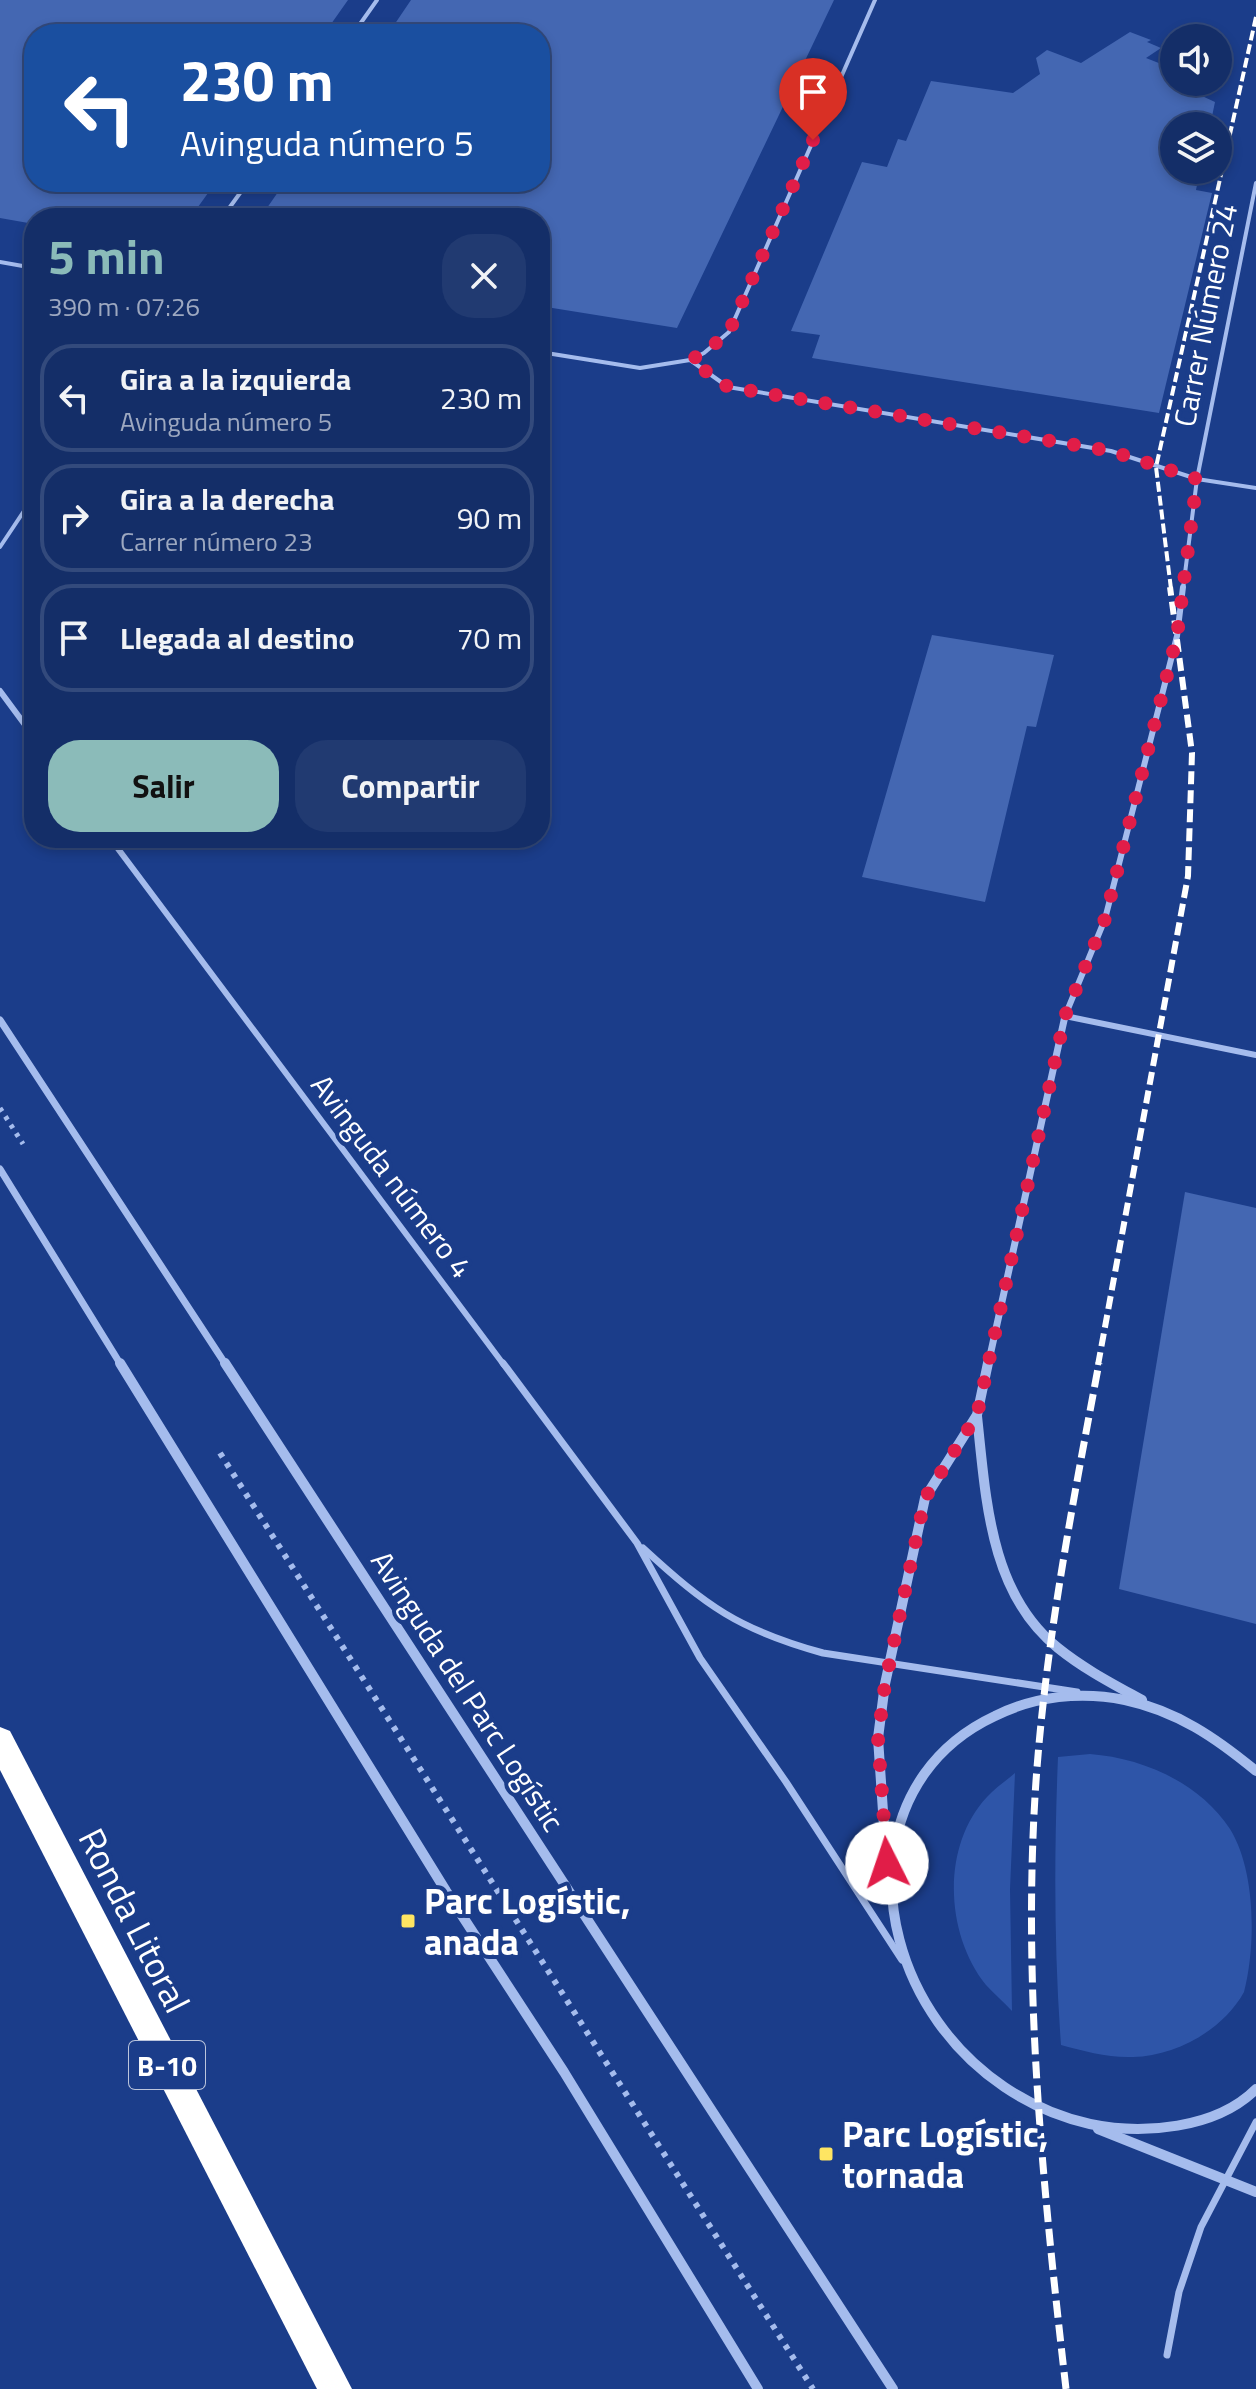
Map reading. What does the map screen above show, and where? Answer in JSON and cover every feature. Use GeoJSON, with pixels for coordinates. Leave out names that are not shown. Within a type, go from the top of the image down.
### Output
{"type":"FeatureCollection","features":[{"type":"Feature","properties":{"kind":"highway","name":"Ronda Litoral"},"geometry":{"type":"LineString","coordinates":[[0,1741],[335,2389]]}},
{"type":"Feature","properties":{"kind":"street","name":"Carrer Número 24"},"geometry":{"type":"LineString","coordinates":[[889,1895],[878,1738],[889,1663],[925,1498],[977,1415],[1065,1016]]}},
{"type":"Feature","properties":{"kind":"street","name":"Avinguda del Parc Logístic"},"geometry":{"type":"LineString","coordinates":[[0,1020],[637,1992],[893,2389]]}},
{"type":"Feature","properties":{"kind":"street"},"geometry":{"type":"LineString","coordinates":[[0,1169],[446,1891],[564,2072],[758,2389]]}},
{"type":"Feature","properties":{"kind":"street"},"geometry":{"type":"LineString","coordinates":[[977,1415],[991,1532],[1002,1574],[1020,1607],[1040,1634],[1067,1658],[1098,1679],[1211,1734],[1256,1771]]}},
{"type":"Feature","properties":{"kind":"street"},"geometry":{"type":"LineString","coordinates":[[1156,1707],[1098,1694],[1043,1697],[1009,1707],[958,1735],[918,1778],[895,1832],[889,1895],[902,1960],[933,2020],[981,2071],[1040,2109],[1087,2124],[1256,2192]]}},
{"type":"Feature","properties":{"kind":"street"},"geometry":{"type":"LineString","coordinates":[[1087,2124],[1134,2130],[1195,2121],[1250,2095],[1256,2089]]}},
{"type":"Feature","properties":{"kind":"lane"},"geometry":{"type":"LineString","coordinates":[[360,24],[377,0]]}},
{"type":"Feature","properties":{"kind":"lane"},"geometry":{"type":"LineString","coordinates":[[550,354],[640,368],[690,360],[704,353],[729,332],[875,0]]}},
{"type":"Feature","properties":{"kind":"lane","name":"Carrer Número 24"},"geometry":{"type":"LineString","coordinates":[[1065,1016],[1105,919],[1177,636],[1197,479],[1256,183]]}},
{"type":"Feature","properties":{"kind":"lane"},"geometry":{"type":"LineString","coordinates":[[0,262],[24,266]]}},
{"type":"Feature","properties":{"kind":"lane"},"geometry":{"type":"LineString","coordinates":[[690,360],[728,387],[1111,451],[1197,479],[1256,488]]}},
{"type":"Feature","properties":{"kind":"lane"},"geometry":{"type":"LineString","coordinates":[[0,547],[24,511]]}},
{"type":"Feature","properties":{"kind":"lane"},"geometry":{"type":"LineString","coordinates":[[1,693],[24,724]]}},
{"type":"Feature","properties":{"kind":"lane","name":"Avinguda número 4"},"geometry":{"type":"LineString","coordinates":[[117,848],[637,1543],[700,1658],[786,1782],[902,1960]]}},
{"type":"Feature","properties":{"kind":"lane"},"geometry":{"type":"LineString","coordinates":[[1065,1016],[1256,1055]]}},
{"type":"Feature","properties":{"kind":"lane","name":"Avinguda número 4"},"geometry":{"type":"LineString","coordinates":[[637,1543],[706,1604],[740,1625],[782,1642],[823,1653],[1098,1694]]}},
{"type":"Feature","properties":{"kind":"lane"},"geometry":{"type":"LineString","coordinates":[[1167,2355],[1179,2292],[1201,2227],[1256,2122]]}},
{"type":"Feature","properties":{"kind":"path"},"geometry":{"type":"LineString","coordinates":[[0,1108],[26,1148]]}},
{"type":"Feature","properties":{"kind":"path"},"geometry":{"type":"LineString","coordinates":[[214,1442],[813,2389]]}},
{"type":"Feature","properties":{"kind":"shaded area"},"geometry":{"type":"Polygon","coordinates":[[[1090,1754],[1149,1767],[1186,1786],[1217,1812],[1230,1829],[1245,1866],[1252,1931],[1244,1992],[1235,2006],[1211,2029],[1166,2052],[1133,2057],[1114,2056],[1061,2045],[1055,1901],[1058,1757],[1090,1754]]]}},
{"type":"Feature","properties":{"kind":"shaded area"},"geometry":{"type":"Polygon","coordinates":[[[1015,1773],[1010,1889],[1012,2011],[986,1985],[972,1964],[962,1941],[954,1890],[962,1840],[972,1817],[990,1794],[1015,1773]]]}},
{"type":"Feature","properties":{"kind":"building"},"geometry":{"type":"Polygon","coordinates":[[[0,0],[348,0],[331,24],[24,24],[24,192],[209,192],[197,208],[24,208],[24,222],[0,218],[0,0]]]}},
{"type":"Feature","properties":{"kind":"building"},"geometry":{"type":"Polygon","coordinates":[[[411,0],[834,0],[677,328],[550,308],[550,208],[267,208],[278,192],[550,192],[550,24],[395,24],[411,0]]]}},
{"type":"Feature","properties":{"kind":"building"},"geometry":{"type":"Polygon","coordinates":[[[1130,32],[1151,40],[1147,42],[1160,48],[1146,58],[1160,64],[1160,96],[1202,96],[1215,102],[1213,112],[1160,112],[1160,184],[1197,184],[1196,190],[1212,193],[1159,413],[812,358],[820,335],[791,331],[862,162],[887,167],[898,139],[906,141],[931,81],[1013,93],[1040,74],[1036,58],[1047,50],[1081,63],[1130,32]]]}},
{"type":"Feature","properties":{"kind":"building"},"geometry":{"type":"Polygon","coordinates":[[[932,635],[1054,655],[1036,727],[1027,726],[985,902],[862,877],[932,635]]]}},
{"type":"Feature","properties":{"kind":"building"},"geometry":{"type":"Polygon","coordinates":[[[1185,1192],[1256,1208],[1256,1624],[1119,1589],[1185,1192]]]}},
{"type":"Feature","properties":{"kind":"railway"},"geometry":{"type":"LineString","coordinates":[[1171,589],[1156,467],[1256,17]]}},
{"type":"Feature","properties":{"kind":"railway"},"geometry":{"type":"LineString","coordinates":[[1098,1365],[1188,876],[1192,753],[1170,587]]}},
{"type":"Feature","properties":{"kind":"railway"},"geometry":{"type":"LineString","coordinates":[[1066,2389],[1037,2085],[1032,1857],[1046,1676],[1099,1363]]}},
{"type":"Feature","properties":{"kind":"place","name":"Parc Logístic, anada"},"geometry":{"type":"Point","coordinates":[408,1921]}},
{"type":"Feature","properties":{"kind":"place","name":"Parc Logístic, tornada"},"geometry":{"type":"Point","coordinates":[826,2154]}},
{"type":"Feature","properties":{"kind":"route"},"geometry":{"type":"LineString","coordinates":[[813,140],[729,332],[704,353],[690,360],[728,387],[1111,451],[1197,479],[1177,636],[1105,919],[1065,1016],[977,1415],[925,1498],[885,1684],[878,1738],[887,1863]]}}]}
